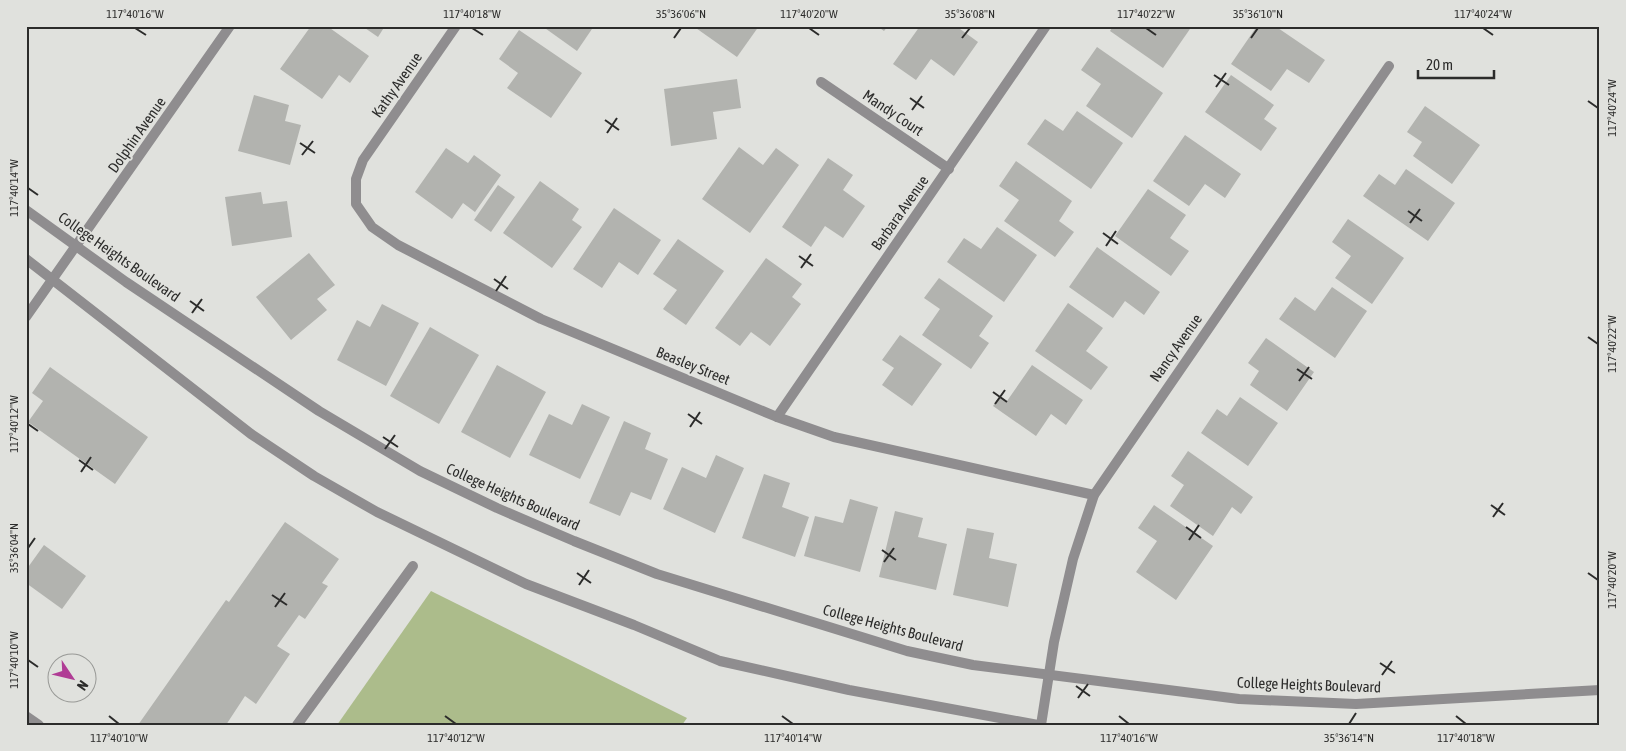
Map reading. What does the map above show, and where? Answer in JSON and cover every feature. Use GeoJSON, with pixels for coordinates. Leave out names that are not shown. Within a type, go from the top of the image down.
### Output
{"type":"FeatureCollection","features":[{"type":"Feature","properties":{"kind":"street","name":"Dolphin Avenue"},"geometry":{"type":"LineString","coordinates":[[26,318],[230,26]]}},
{"type":"Feature","properties":{"kind":"street","name":"Kathy Avenue"},"geometry":{"type":"LineString","coordinates":[[364,160],[456,26]]}},
{"type":"Feature","properties":{"kind":"street","name":"Barbara Avenue"},"geometry":{"type":"LineString","coordinates":[[777,417],[1046,26]]}},
{"type":"Feature","properties":{"kind":"street","name":"Nancy Avenue"},"geometry":{"type":"LineString","coordinates":[[1048,675],[1073,559],[1094,495],[1389,66]]}},
{"type":"Feature","properties":{"kind":"street","name":"Mandy Court"},"geometry":{"type":"LineString","coordinates":[[821,82],[949,169]]}},
{"type":"Feature","properties":{"kind":"street","name":"Beasley Street"},"geometry":{"type":"LineString","coordinates":[[364,160],[356,180],[356,204],[372,227],[398,246],[541,319],[777,417],[834,437],[1094,495]]}},
{"type":"Feature","properties":{"kind":"street","name":"College Heights Boulevard"},"geometry":{"type":"LineString","coordinates":[[26,210],[126,282],[319,411],[420,471],[505,512],[657,574],[898,648],[973,665],[1239,699],[1356,704],[1600,690]]}},
{"type":"Feature","properties":{"kind":"street"},"geometry":{"type":"LineString","coordinates":[[26,259],[252,434],[314,476],[377,512],[526,584],[634,625],[720,661],[849,690],[1039,725],[1048,675]]}},
{"type":"Feature","properties":{"kind":"street"},"geometry":{"type":"LineString","coordinates":[[297,725],[412,566]]}},
{"type":"Feature","properties":{"kind":"street"},"geometry":{"type":"LineString","coordinates":[[26,716],[39,725]]}},
{"type":"Feature","properties":{"kind":"green space"},"geometry":{"type":"Polygon","coordinates":[[[431,591],[687,718],[682,725],[337,725],[431,591]]]}},
{"type":"Feature","properties":{"kind":"building"},"geometry":{"type":"Polygon","coordinates":[[[311,26],[327,26],[369,56],[350,83],[339,75],[322,99],[280,69],[311,26]]]}},
{"type":"Feature","properties":{"kind":"building"},"geometry":{"type":"Polygon","coordinates":[[[362,26],[385,26],[378,37],[362,26]]]}},
{"type":"Feature","properties":{"kind":"building"},"geometry":{"type":"Polygon","coordinates":[[[542,26],[594,26],[577,51],[542,26]]]}},
{"type":"Feature","properties":{"kind":"building"},"geometry":{"type":"Polygon","coordinates":[[[693,26],[759,26],[737,57],[693,26]]]}},
{"type":"Feature","properties":{"kind":"building"},"geometry":{"type":"Polygon","coordinates":[[[877,26],[888,26],[884,31],[877,26]]]}},
{"type":"Feature","properties":{"kind":"building"},"geometry":{"type":"Polygon","coordinates":[[[920,26],[956,26],[978,42],[954,76],[931,59],[916,80],[893,64],[920,26]]]}},
{"type":"Feature","properties":{"kind":"building"},"geometry":{"type":"Polygon","coordinates":[[[1113,26],[1192,26],[1163,68],[1110,31],[1113,26]]]}},
{"type":"Feature","properties":{"kind":"building"},"geometry":{"type":"Polygon","coordinates":[[[1257,26],[1275,26],[1325,60],[1309,83],[1287,69],[1271,91],[1231,64],[1257,26]]]}},
{"type":"Feature","properties":{"kind":"building"},"geometry":{"type":"Polygon","coordinates":[[[519,30],[582,73],[551,118],[507,88],[518,73],[499,59],[519,30]]]}},
{"type":"Feature","properties":{"kind":"building"},"geometry":{"type":"Polygon","coordinates":[[[1097,47],[1163,93],[1132,138],[1086,106],[1101,84],[1081,70],[1097,47]]]}},
{"type":"Feature","properties":{"kind":"building"},"geometry":{"type":"Polygon","coordinates":[[[1231,75],[1274,105],[1264,119],[1277,128],[1261,151],[1205,112],[1231,75]]]}},
{"type":"Feature","properties":{"kind":"building"},"geometry":{"type":"Polygon","coordinates":[[[737,79],[741,108],[713,112],[717,139],[671,146],[664,89],[737,79]]]}},
{"type":"Feature","properties":{"kind":"building"},"geometry":{"type":"Polygon","coordinates":[[[254,95],[289,105],[285,121],[301,125],[290,165],[238,151],[254,95]]]}},
{"type":"Feature","properties":{"kind":"building"},"geometry":{"type":"Polygon","coordinates":[[[1425,106],[1480,145],[1452,184],[1413,156],[1422,142],[1407,132],[1425,106]]]}},
{"type":"Feature","properties":{"kind":"building"},"geometry":{"type":"Polygon","coordinates":[[[1077,111],[1123,143],[1091,189],[1027,144],[1045,119],[1063,131],[1077,111]]]}},
{"type":"Feature","properties":{"kind":"building"},"geometry":{"type":"Polygon","coordinates":[[[1185,135],[1241,174],[1225,198],[1205,184],[1189,206],[1153,181],[1185,135]]]}},
{"type":"Feature","properties":{"kind":"building"},"geometry":{"type":"Polygon","coordinates":[[[739,147],[763,165],[776,148],[799,165],[750,233],[702,199],[739,147]]]}},
{"type":"Feature","properties":{"kind":"building"},"geometry":{"type":"Polygon","coordinates":[[[446,148],[468,163],[474,155],[501,175],[475,212],[463,203],[452,219],[415,192],[446,148]]]}},
{"type":"Feature","properties":{"kind":"building"},"geometry":{"type":"Polygon","coordinates":[[[828,158],[853,175],[843,190],[865,206],[843,238],[825,226],[811,247],[782,227],[828,158]]]}},
{"type":"Feature","properties":{"kind":"building"},"geometry":{"type":"Polygon","coordinates":[[[1016,161],[1072,201],[1059,221],[1074,232],[1055,257],[1004,221],[1019,200],[999,186],[1016,161]]]}},
{"type":"Feature","properties":{"kind":"building"},"geometry":{"type":"Polygon","coordinates":[[[1406,169],[1455,203],[1428,241],[1363,196],[1379,174],[1395,185],[1406,169]]]}},
{"type":"Feature","properties":{"kind":"building"},"geometry":{"type":"Polygon","coordinates":[[[540,181],[579,209],[572,220],[582,227],[552,268],[503,233],[540,181]]]}},
{"type":"Feature","properties":{"kind":"building"},"geometry":{"type":"Polygon","coordinates":[[[498,185],[515,197],[491,232],[474,220],[498,185]]]}},
{"type":"Feature","properties":{"kind":"building"},"geometry":{"type":"Polygon","coordinates":[[[1148,189],[1186,215],[1170,238],[1189,251],[1171,276],[1115,236],[1148,189]]]}},
{"type":"Feature","properties":{"kind":"building"},"geometry":{"type":"Polygon","coordinates":[[[261,192],[263,204],[287,201],[292,237],[232,246],[225,197],[261,192]]]}},
{"type":"Feature","properties":{"kind":"building"},"geometry":{"type":"Polygon","coordinates":[[[614,208],[661,240],[638,275],[619,262],[602,288],[573,269],[614,208]]]}},
{"type":"Feature","properties":{"kind":"building"},"geometry":{"type":"Polygon","coordinates":[[[1348,219],[1404,258],[1372,304],[1335,278],[1351,256],[1332,242],[1348,219]]]}},
{"type":"Feature","properties":{"kind":"building"},"geometry":{"type":"Polygon","coordinates":[[[997,227],[1037,255],[1004,302],[947,262],[964,238],[981,249],[997,227]]]}},
{"type":"Feature","properties":{"kind":"building"},"geometry":{"type":"Polygon","coordinates":[[[678,239],[724,271],[686,325],[663,309],[677,290],[653,274],[678,239]]]}},
{"type":"Feature","properties":{"kind":"building"},"geometry":{"type":"Polygon","coordinates":[[[1097,247],[1160,292],[1144,315],[1125,301],[1113,318],[1069,287],[1097,247]]]}},
{"type":"Feature","properties":{"kind":"building"},"geometry":{"type":"Polygon","coordinates":[[[309,253],[335,285],[317,299],[327,310],[291,340],[256,297],[309,253]]]}},
{"type":"Feature","properties":{"kind":"building"},"geometry":{"type":"Polygon","coordinates":[[[766,258],[802,284],[792,297],[801,304],[770,346],[751,332],[740,346],[715,328],[766,258]]]}},
{"type":"Feature","properties":{"kind":"building"},"geometry":{"type":"Polygon","coordinates":[[[939,278],[993,316],[979,336],[989,343],[971,369],[922,335],[940,309],[924,298],[939,278]]]}},
{"type":"Feature","properties":{"kind":"building"},"geometry":{"type":"Polygon","coordinates":[[[1332,287],[1367,311],[1335,358],[1279,319],[1295,297],[1315,311],[1332,287]]]}},
{"type":"Feature","properties":{"kind":"building"},"geometry":{"type":"Polygon","coordinates":[[[1068,303],[1103,328],[1086,351],[1108,367],[1091,390],[1035,351],[1068,303]]]}},
{"type":"Feature","properties":{"kind":"building"},"geometry":{"type":"Polygon","coordinates":[[[382,304],[419,323],[386,386],[337,360],[357,320],[370,327],[382,304]]]}},
{"type":"Feature","properties":{"kind":"building"},"geometry":{"type":"Polygon","coordinates":[[[430,327],[479,355],[439,424],[390,396],[430,327]]]}},
{"type":"Feature","properties":{"kind":"building"},"geometry":{"type":"Polygon","coordinates":[[[900,335],[942,364],[912,406],[882,385],[894,368],[882,360],[900,335]]]}},
{"type":"Feature","properties":{"kind":"building"},"geometry":{"type":"Polygon","coordinates":[[[1266,338],[1314,372],[1287,411],[1250,385],[1259,371],[1248,363],[1266,338]]]}},
{"type":"Feature","properties":{"kind":"building"},"geometry":{"type":"Polygon","coordinates":[[[497,365],[546,392],[510,458],[461,432],[497,365]]]}},
{"type":"Feature","properties":{"kind":"building"},"geometry":{"type":"Polygon","coordinates":[[[1032,365],[1083,400],[1066,425],[1051,414],[1036,436],[993,406],[1000,396],[1007,401],[1032,365]]]}},
{"type":"Feature","properties":{"kind":"building"},"geometry":{"type":"Polygon","coordinates":[[[50,367],[148,437],[115,484],[28,422],[43,401],[32,393],[50,367]]]}},
{"type":"Feature","properties":{"kind":"building"},"geometry":{"type":"Polygon","coordinates":[[[1240,397],[1278,423],[1248,466],[1201,433],[1217,409],[1227,416],[1240,397]]]}},
{"type":"Feature","properties":{"kind":"building"},"geometry":{"type":"Polygon","coordinates":[[[582,404],[610,417],[580,479],[529,455],[549,414],[572,425],[582,404]]]}},
{"type":"Feature","properties":{"kind":"building"},"geometry":{"type":"Polygon","coordinates":[[[624,421],[651,433],[645,449],[668,459],[651,500],[631,492],[620,516],[589,503],[624,421]]]}},
{"type":"Feature","properties":{"kind":"building"},"geometry":{"type":"Polygon","coordinates":[[[1188,451],[1253,497],[1241,514],[1232,507],[1213,536],[1170,506],[1184,485],[1171,476],[1188,451]]]}},
{"type":"Feature","properties":{"kind":"building"},"geometry":{"type":"Polygon","coordinates":[[[716,455],[744,468],[715,533],[663,509],[682,467],[706,478],[716,455]]]}},
{"type":"Feature","properties":{"kind":"building"},"geometry":{"type":"Polygon","coordinates":[[[764,474],[790,483],[782,507],[809,517],[795,557],[742,538],[764,474]]]}},
{"type":"Feature","properties":{"kind":"building"},"geometry":{"type":"Polygon","coordinates":[[[850,499],[878,507],[860,572],[804,556],[815,516],[843,523],[850,499]]]}},
{"type":"Feature","properties":{"kind":"building"},"geometry":{"type":"Polygon","coordinates":[[[1154,505],[1213,546],[1176,600],[1136,572],[1157,541],[1138,528],[1154,505]]]}},
{"type":"Feature","properties":{"kind":"building"},"geometry":{"type":"Polygon","coordinates":[[[895,511],[923,518],[918,537],[947,544],[936,590],[879,577],[895,511]]]}},
{"type":"Feature","properties":{"kind":"building"},"geometry":{"type":"Polygon","coordinates":[[[285,522],[339,559],[322,583],[328,586],[305,619],[299,615],[277,646],[290,654],[256,704],[245,696],[226,725],[138,725],[226,600],[229,602],[285,522]]]}},
{"type":"Feature","properties":{"kind":"building"},"geometry":{"type":"Polygon","coordinates":[[[967,528],[994,533],[989,558],[1017,564],[1008,607],[953,595],[967,528]]]}},
{"type":"Feature","properties":{"kind":"building"},"geometry":{"type":"Polygon","coordinates":[[[44,545],[86,576],[62,609],[26,583],[26,570],[44,545]]]}}]}
